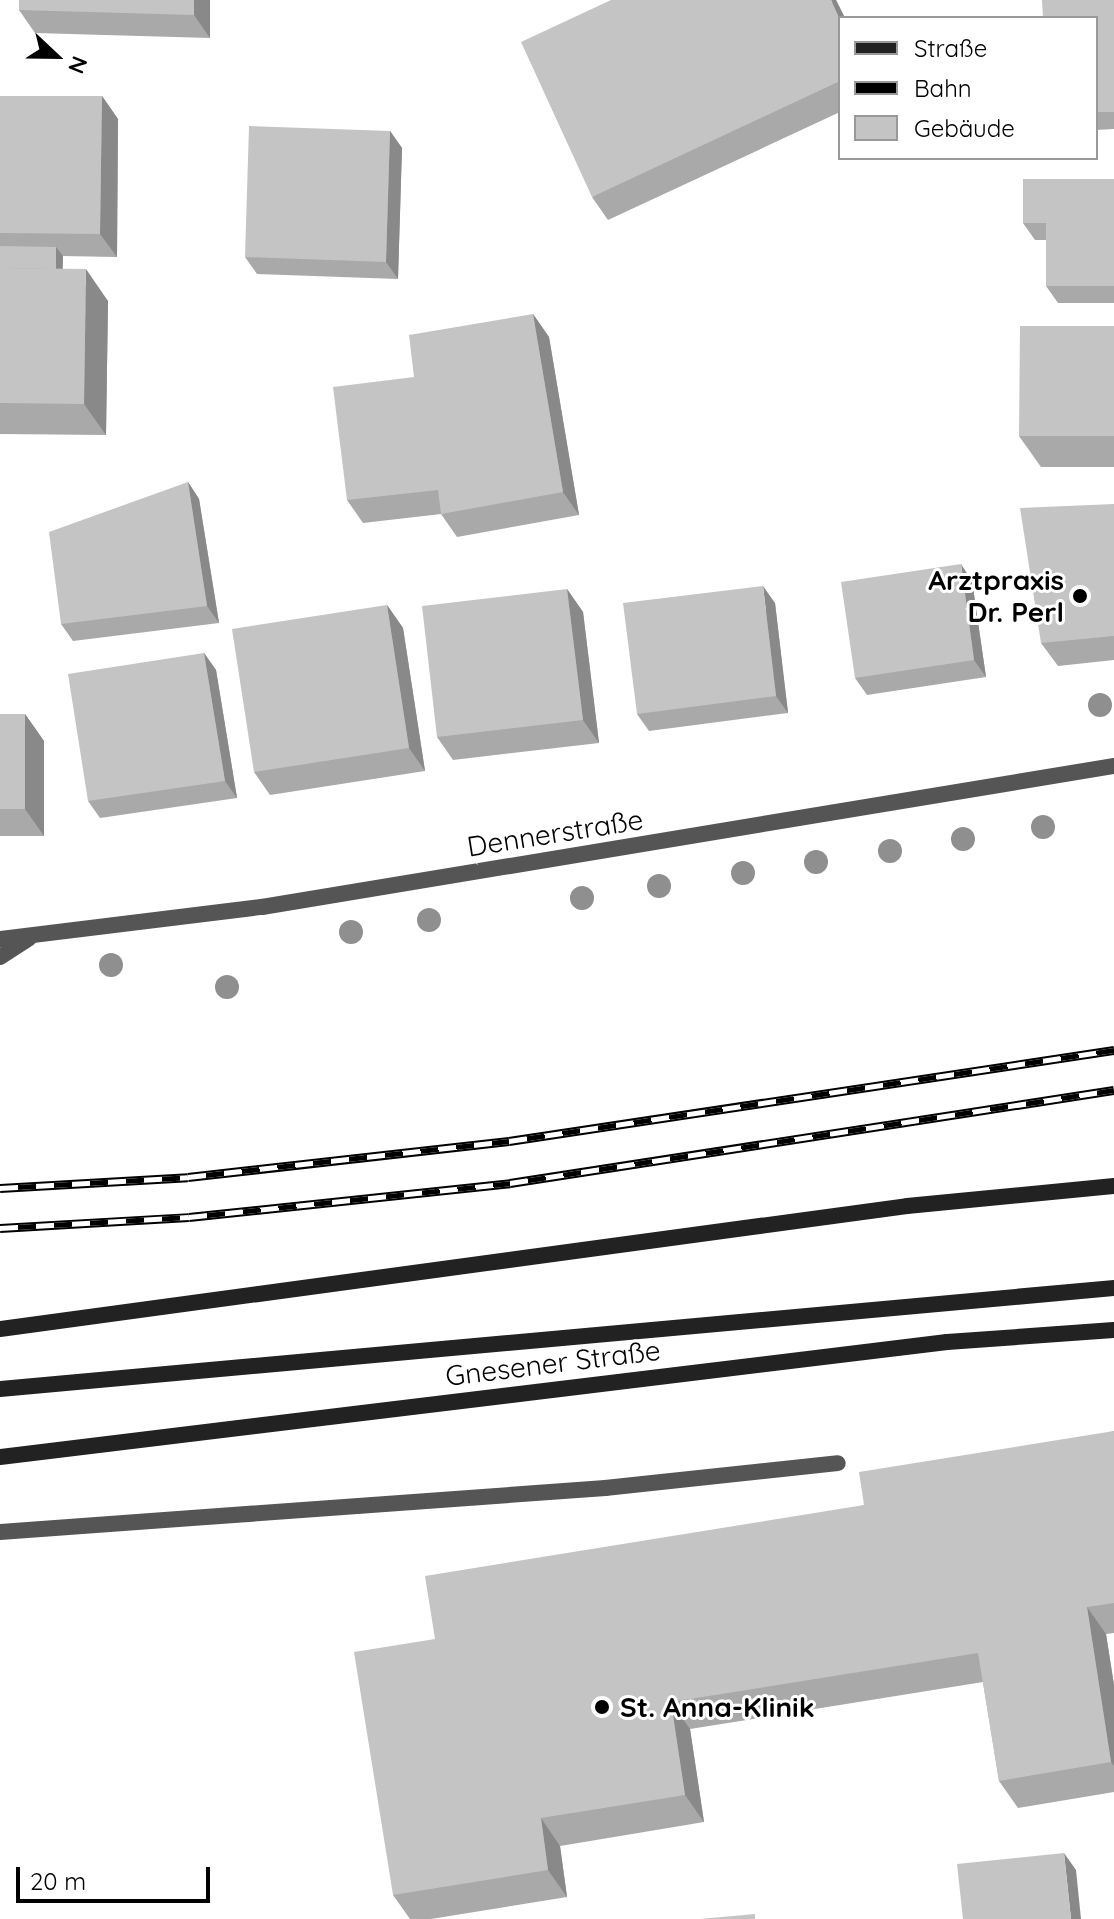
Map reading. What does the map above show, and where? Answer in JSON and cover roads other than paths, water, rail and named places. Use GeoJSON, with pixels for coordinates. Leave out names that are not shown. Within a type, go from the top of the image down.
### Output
{"type":"FeatureCollection","features":[{"type":"Feature","properties":{"kind":"main road"},"geometry":{"type":"LineString","coordinates":[[0,1329],[907,1206],[1114,1186]]}},
{"type":"Feature","properties":{"kind":"main road","name":"Gnesener Straße"},"geometry":{"type":"LineString","coordinates":[[0,1389],[1114,1288]]}},
{"type":"Feature","properties":{"kind":"main road","name":"Gnesener Straße"},"geometry":{"type":"LineString","coordinates":[[0,1457],[931,1344],[1114,1330]]}},
{"type":"Feature","properties":{"kind":"street","name":"Dennerstraße"},"geometry":{"type":"LineString","coordinates":[[0,939],[29,938],[262,907],[1087,773],[1114,766]]}},
{"type":"Feature","properties":{"kind":"street","name":"Dennerstraße"},"geometry":{"type":"LineString","coordinates":[[1087,773],[1114,781]]}},
{"type":"Feature","properties":{"kind":"street","name":"Dennerstraße"},"geometry":{"type":"LineString","coordinates":[[0,957],[29,938]]}},
{"type":"Feature","properties":{"kind":"street"},"geometry":{"type":"LineString","coordinates":[[0,1532],[605,1488],[838,1463]]}},
{"type":"Feature","properties":{"kind":"railway"},"geometry":{"type":"LineString","coordinates":[[0,1188],[188,1177],[509,1141],[1114,1050]]}},
{"type":"Feature","properties":{"kind":"railway"},"geometry":{"type":"LineString","coordinates":[[0,1228],[189,1217],[510,1183],[1114,1090]]}},
{"type":"Feature","properties":{"kind":"place","name":"Arztpraxis Dr. Perl"},"geometry":{"type":"Point","coordinates":[1080,596]}},
{"type":"Feature","properties":{"kind":"place","name":"St. Anna-Klinik"},"geometry":{"type":"Point","coordinates":[602,1707]}}]}
